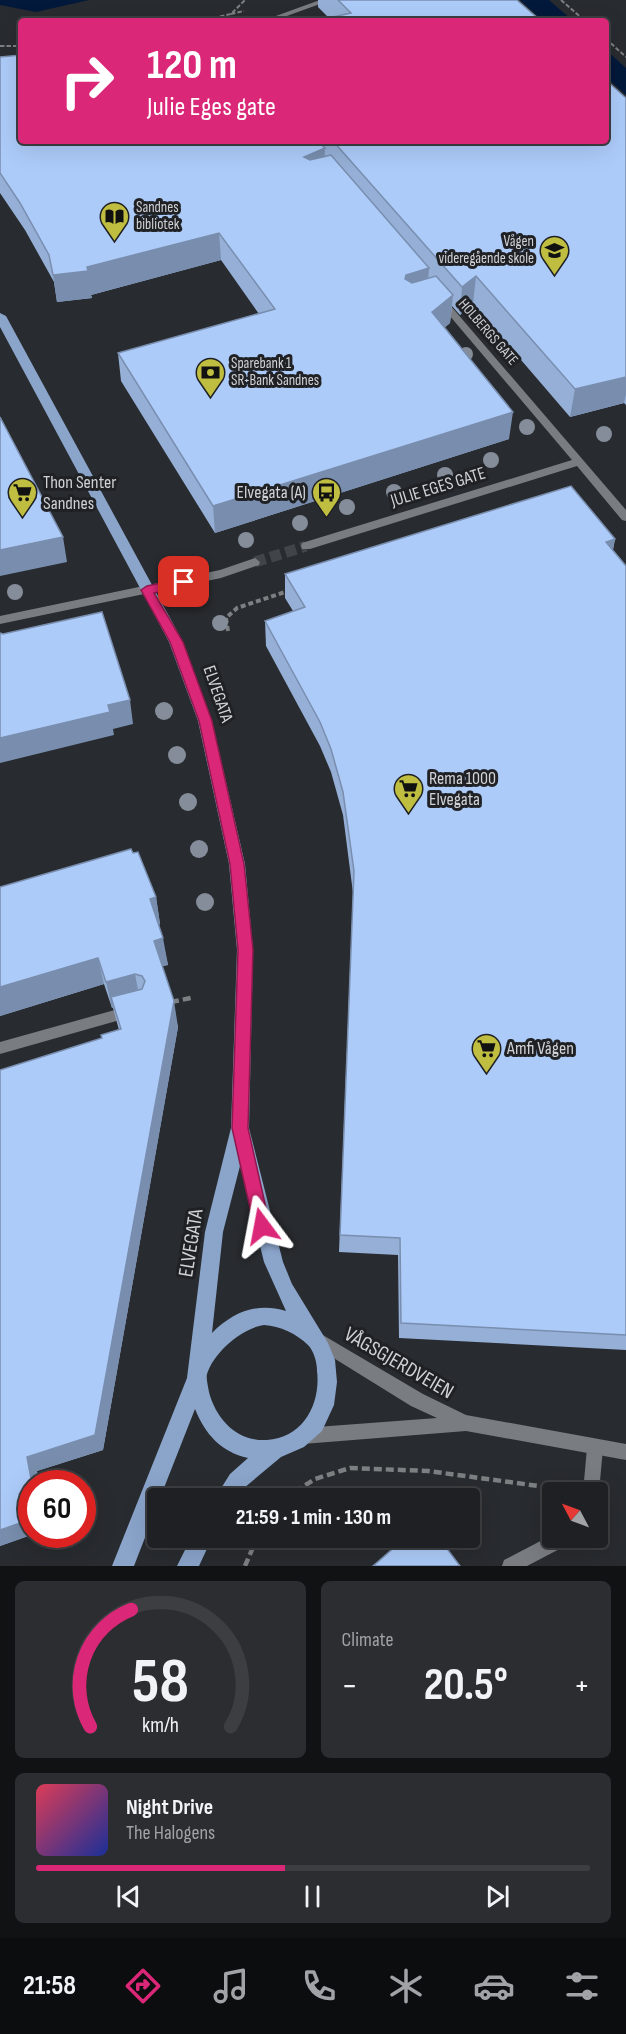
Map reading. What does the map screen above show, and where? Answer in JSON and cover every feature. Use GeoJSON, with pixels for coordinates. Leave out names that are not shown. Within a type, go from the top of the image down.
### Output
{"type":"FeatureCollection","features":[{"type":"Feature","properties":{"kind":"main road","name":"ELVEGATA"},"geometry":{"type":"LineString","coordinates":[[0,316],[176,642],[205,721],[237,864],[245,950],[240,1128],[214,1232],[198,1373],[123,1566]]}},
{"type":"Feature","properties":{"kind":"main road","name":"ELVEGATA"},"geometry":{"type":"LineString","coordinates":[[240,1128],[262,1226],[281,1282],[312,1337]]}},
{"type":"Feature","properties":{"kind":"main road"},"geometry":{"type":"LineString","coordinates":[[232,1488],[237,1481],[275,1449],[303,1436],[319,1418],[327,1395],[325,1360],[312,1337],[285,1320],[266,1317],[244,1320],[224,1331],[198,1373],[203,1407],[210,1423],[226,1439],[255,1450],[275,1449]]}},
{"type":"Feature","properties":{"kind":"main road"},"geometry":{"type":"LineString","coordinates":[[188,1566],[197,1548]]}},
{"type":"Feature","properties":{"kind":"street"},"geometry":{"type":"LineString","coordinates":[[275,18],[327,0]]}},
{"type":"Feature","properties":{"kind":"street","name":"HOLBERGS GATE"},"geometry":{"type":"LineString","coordinates":[[430,288],[626,517]]}},
{"type":"Feature","properties":{"kind":"street"},"geometry":{"type":"LineString","coordinates":[[426,300],[438,297]]}},
{"type":"Feature","properties":{"kind":"street","name":"JULIE EGES GATE"},"geometry":{"type":"LineString","coordinates":[[306,546],[580,461]]}},
{"type":"Feature","properties":{"kind":"street"},"geometry":{"type":"LineString","coordinates":[[0,621],[221,574],[255,562]]}},
{"type":"Feature","properties":{"kind":"street"},"geometry":{"type":"LineString","coordinates":[[0,1048],[141,1008]]}},
{"type":"Feature","properties":{"kind":"street","name":"VÅGSGJERDVEIEN"},"geometry":{"type":"LineString","coordinates":[[312,1337],[417,1400],[465,1423],[626,1452]]}},
{"type":"Feature","properties":{"kind":"street","name":"VÅGSGJERDVEIEN"},"geometry":{"type":"LineString","coordinates":[[303,1436],[465,1423]]}},
{"type":"Feature","properties":{"kind":"street"},"geometry":{"type":"LineString","coordinates":[[592,1482],[596,1448]]}},
{"type":"Feature","properties":{"kind":"street"},"geometry":{"type":"LineString","coordinates":[[510,1566],[545,1548]]}},
{"type":"Feature","properties":{"kind":"path"},"geometry":{"type":"LineString","coordinates":[[214,18],[231,14],[245,0]]}},
{"type":"Feature","properties":{"kind":"path"},"geometry":{"type":"LineString","coordinates":[[561,0],[582,18]]}},
{"type":"Feature","properties":{"kind":"path"},"geometry":{"type":"LineString","coordinates":[[609,42],[626,57]]}},
{"type":"Feature","properties":{"kind":"path"},"geometry":{"type":"LineString","coordinates":[[0,46],[18,46]]}},
{"type":"Feature","properties":{"kind":"path"},"geometry":{"type":"LineString","coordinates":[[228,631],[226,618],[237,608],[288,591]]}},
{"type":"Feature","properties":{"kind":"path"},"geometry":{"type":"LineString","coordinates":[[141,1008],[191,998]]}},
{"type":"Feature","properties":{"kind":"path"},"geometry":{"type":"LineString","coordinates":[[296,1488],[347,1467],[403,1470],[542,1487]]}},
{"type":"Feature","properties":{"kind":"path"},"geometry":{"type":"LineString","coordinates":[[245,1566],[253,1548]]}},
{"type":"Feature","properties":{"kind":"water"},"geometry":{"type":"Polygon","coordinates":[[[0,0],[89,0],[36,12],[0,5],[0,0]]]}},
{"type":"Feature","properties":{"kind":"water"},"geometry":{"type":"Polygon","coordinates":[[[520,0],[549,0],[570,18],[540,18],[520,0]]]}},
{"type":"Feature","properties":{"kind":"water"},"geometry":{"type":"Polygon","coordinates":[[[609,53],[626,68],[626,95],[609,80],[609,53]]]}},
{"type":"Feature","properties":{"kind":"building"},"geometry":{"type":"Polygon","coordinates":[[[338,0],[517,0],[538,18],[328,18],[351,13],[338,0]]]}},
{"type":"Feature","properties":{"kind":"building"},"geometry":{"type":"Polygon","coordinates":[[[18,55],[18,144],[321,144],[325,148],[304,157],[310,160],[331,155],[429,268],[406,275],[405,279],[412,283],[436,276],[453,295],[432,312],[513,412],[213,506],[118,353],[275,309],[219,233],[87,267],[88,271],[53,275],[49,255],[0,173],[0,57],[18,55]]]}},
{"type":"Feature","properties":{"kind":"building","name":"Vågen videregående skole"},"geometry":{"type":"Polygon","coordinates":[[[609,83],[626,98],[626,377],[575,389],[476,276],[462,287],[336,144],[609,144],[609,83]]]}},
{"type":"Feature","properties":{"kind":"building","name":"Thon Senter Sandnes"},"geometry":{"type":"Polygon","coordinates":[[[0,417],[63,537],[0,550],[0,417]]]}},
{"type":"Feature","properties":{"kind":"building","name":"Amfi Vågen"},"geometry":{"type":"Polygon","coordinates":[[[571,486],[615,539],[606,542],[626,566],[626,1335],[401,1323],[400,1238],[340,1235],[354,871],[343,792],[331,749],[320,722],[265,621],[305,607],[285,574],[571,486]]]}},
{"type":"Feature","properties":{"kind":"building"},"geometry":{"type":"Polygon","coordinates":[[[102,612],[130,700],[108,705],[110,712],[0,738],[0,633],[102,612]]]}},
{"type":"Feature","properties":{"kind":"building"},"geometry":{"type":"Polygon","coordinates":[[[131,849],[133,853],[138,852],[156,897],[150,899],[163,938],[154,941],[174,1001],[95,1435],[27,1457],[29,1470],[18,1470],[18,1524],[0,1530],[0,1070],[102,1038],[101,1035],[121,1029],[111,997],[142,989],[145,981],[142,976],[135,974],[106,982],[98,958],[0,987],[0,887],[131,849]]]}},
{"type":"Feature","properties":{"kind":"building"},"geometry":{"type":"Polygon","coordinates":[[[394,1548],[446,1548],[460,1566],[373,1566],[394,1548]]]}},
{"type":"Feature","properties":{"kind":"tunnel"},"geometry":{"type":"LineString","coordinates":[[255,562],[306,546]]}},
{"type":"Feature","properties":{"kind":"place","name":"Sandnes bibliotek"},"geometry":{"type":"Point","coordinates":[115,242]}},
{"type":"Feature","properties":{"kind":"place","name":"Vågen videregående skole"},"geometry":{"type":"Point","coordinates":[555,276]}},
{"type":"Feature","properties":{"kind":"place","name":"Sparebank 1 SR-Bank Sandnes"},"geometry":{"type":"Point","coordinates":[210,398]}},
{"type":"Feature","properties":{"kind":"place","name":"Thon Senter Sandnes"},"geometry":{"type":"Point","coordinates":[22,518]}},
{"type":"Feature","properties":{"kind":"place","name":"Elvegata (A)"},"geometry":{"type":"Point","coordinates":[327,518]}},
{"type":"Feature","properties":{"kind":"place","name":"Rema 1000 Elvegata"},"geometry":{"type":"Point","coordinates":[408,814]}},
{"type":"Feature","properties":{"kind":"place","name":"Amfi Vågen"},"geometry":{"type":"Point","coordinates":[486,1074]}},
{"type":"Feature","properties":{"kind":"route"},"geometry":{"type":"LineString","coordinates":[[184,582],[147,590],[176,642],[205,721],[237,864],[245,950],[240,1128],[262,1226]]}}]}
